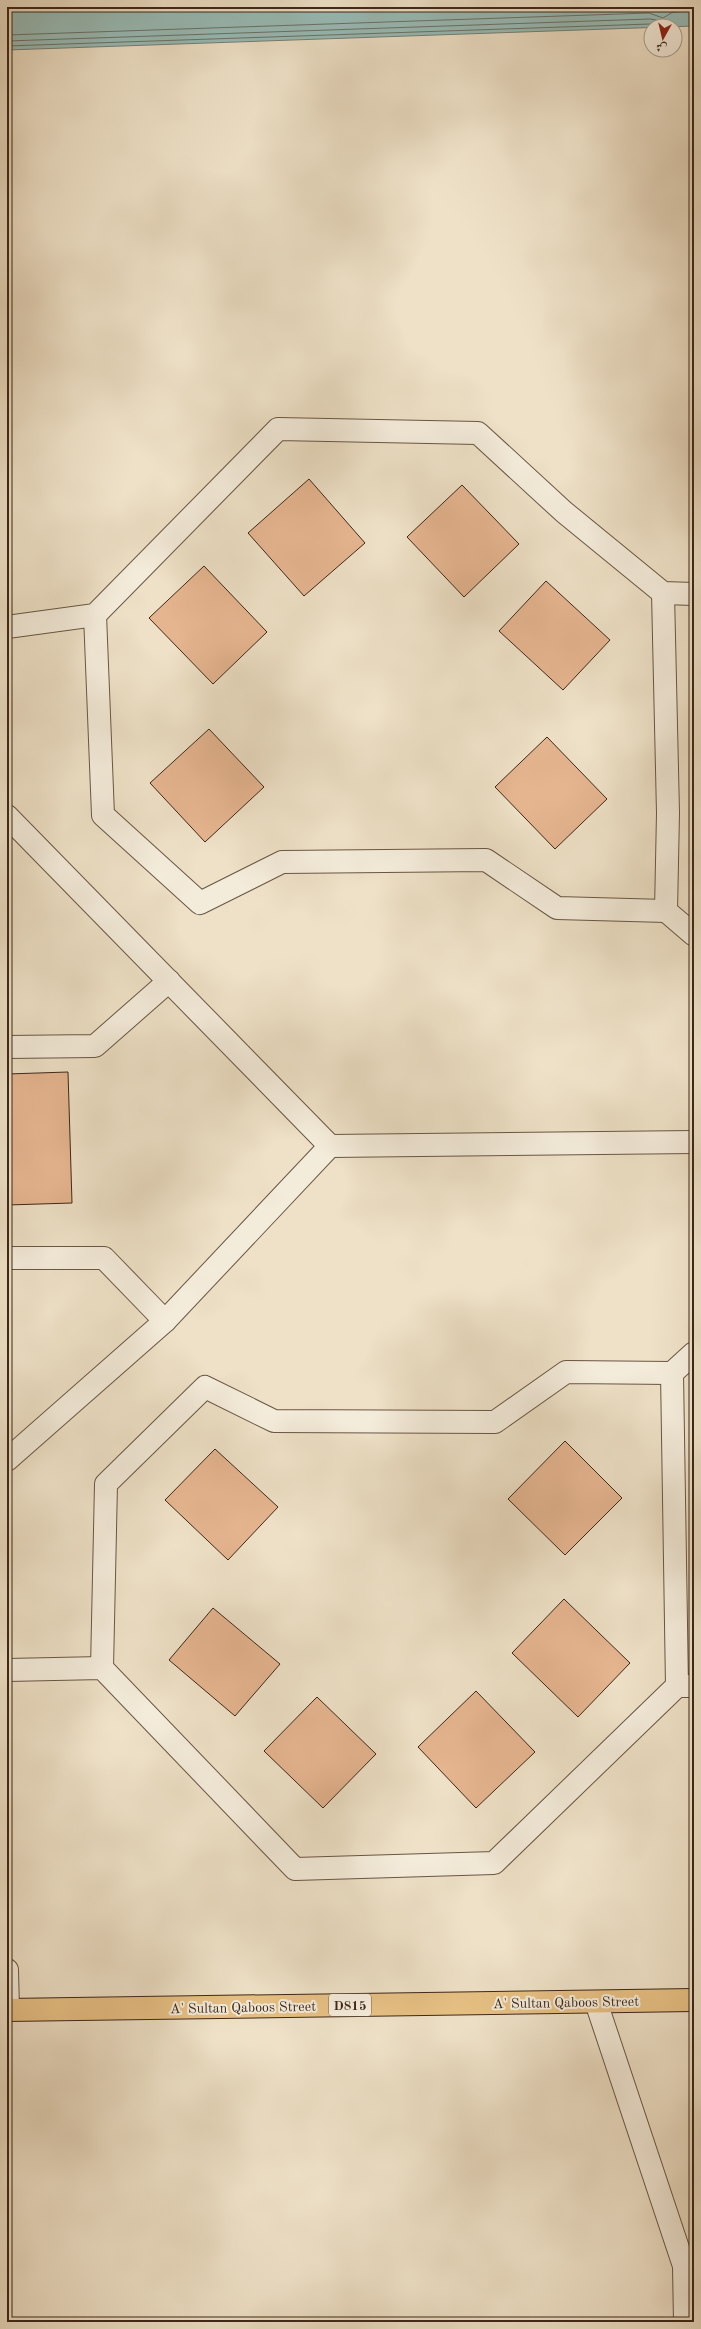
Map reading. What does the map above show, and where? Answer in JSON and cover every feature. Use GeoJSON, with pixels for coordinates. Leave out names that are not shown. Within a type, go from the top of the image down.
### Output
{"type":"FeatureCollection","features":[{"type":"Feature","properties":{"kind":"main road","name":"A' Sultan Qaboos Street"},"geometry":{"type":"LineString","coordinates":[[7,2010],[694,2000]]}},
{"type":"Feature","properties":{"kind":"street"},"geometry":{"type":"LineString","coordinates":[[7,627],[96,615],[278,429],[478,434],[564,512],[663,593],[694,594]]}},
{"type":"Feature","properties":{"kind":"street"},"geometry":{"type":"LineString","coordinates":[[663,593],[668,813],[666,910]]}},
{"type":"Feature","properties":{"kind":"street"},"geometry":{"type":"LineString","coordinates":[[96,615],[102,815],[200,903],[282,862],[486,860],[557,908],[666,910],[694,935]]}},
{"type":"Feature","properties":{"kind":"street"},"geometry":{"type":"LineString","coordinates":[[7,816],[330,1146]]}},
{"type":"Feature","properties":{"kind":"street"},"geometry":{"type":"LineString","coordinates":[[7,1047],[95,1046],[169,981]]}},
{"type":"Feature","properties":{"kind":"street"},"geometry":{"type":"LineString","coordinates":[[7,1460],[165,1321],[330,1146],[694,1142]]}},
{"type":"Feature","properties":{"kind":"street"},"geometry":{"type":"LineString","coordinates":[[7,1258],[104,1258],[165,1321]]}},
{"type":"Feature","properties":{"kind":"street"},"geometry":{"type":"LineString","coordinates":[[672,1373],[686,1686],[494,1863],[295,1869],[102,1668],[106,1484],[205,1387],[274,1421],[495,1422],[566,1372],[672,1373],[694,1353]]}},
{"type":"Feature","properties":{"kind":"street"},"geometry":{"type":"LineString","coordinates":[[7,1670],[102,1668]]}},
{"type":"Feature","properties":{"kind":"street"},"geometry":{"type":"LineString","coordinates":[[7,1970],[7,2010]]}},
{"type":"Feature","properties":{"kind":"street"},"geometry":{"type":"LineString","coordinates":[[596,2002],[684,2266],[687,2313],[685,2322]]}},
{"type":"Feature","properties":{"kind":"water"},"geometry":{"type":"Polygon","coordinates":[[[7,7],[694,7],[694,26],[683,26],[683,18],[643,18],[643,28],[7,50],[7,7]]]}},
{"type":"Feature","properties":{"kind":"building"},"geometry":{"type":"Polygon","coordinates":[[[309,479],[365,543],[304,596],[248,533],[309,479]]]}},
{"type":"Feature","properties":{"kind":"building"},"geometry":{"type":"Polygon","coordinates":[[[462,485],[519,544],[464,597],[407,537],[462,485]]]}},
{"type":"Feature","properties":{"kind":"building"},"geometry":{"type":"Polygon","coordinates":[[[204,566],[267,632],[213,684],[149,618],[204,566]]]}},
{"type":"Feature","properties":{"kind":"building"},"geometry":{"type":"Polygon","coordinates":[[[546,581],[610,640],[563,690],[499,631],[546,581]]]}},
{"type":"Feature","properties":{"kind":"building"},"geometry":{"type":"Polygon","coordinates":[[[209,729],[264,787],[205,842],[150,783],[209,729]]]}},
{"type":"Feature","properties":{"kind":"building"},"geometry":{"type":"Polygon","coordinates":[[[547,737],[607,799],[555,849],[495,787],[547,737]]]}},
{"type":"Feature","properties":{"kind":"building"},"geometry":{"type":"Polygon","coordinates":[[[68,1072],[72,1203],[7,1205],[7,1074],[68,1072]]]}},
{"type":"Feature","properties":{"kind":"building"},"geometry":{"type":"Polygon","coordinates":[[[565,1441],[622,1498],[565,1555],[508,1499],[565,1441]]]}},
{"type":"Feature","properties":{"kind":"building"},"geometry":{"type":"Polygon","coordinates":[[[215,1449],[278,1507],[228,1560],[165,1500],[215,1449]]]}},
{"type":"Feature","properties":{"kind":"building"},"geometry":{"type":"Polygon","coordinates":[[[564,1599],[630,1663],[578,1717],[512,1653],[564,1599]]]}},
{"type":"Feature","properties":{"kind":"building"},"geometry":{"type":"Polygon","coordinates":[[[213,1608],[280,1664],[235,1716],[169,1660],[213,1608]]]}},
{"type":"Feature","properties":{"kind":"building"},"geometry":{"type":"Polygon","coordinates":[[[476,1691],[535,1752],[476,1808],[418,1747],[476,1691]]]}},
{"type":"Feature","properties":{"kind":"building"},"geometry":{"type":"Polygon","coordinates":[[[317,1697],[376,1754],[323,1808],[264,1751],[317,1697]]]}}]}
